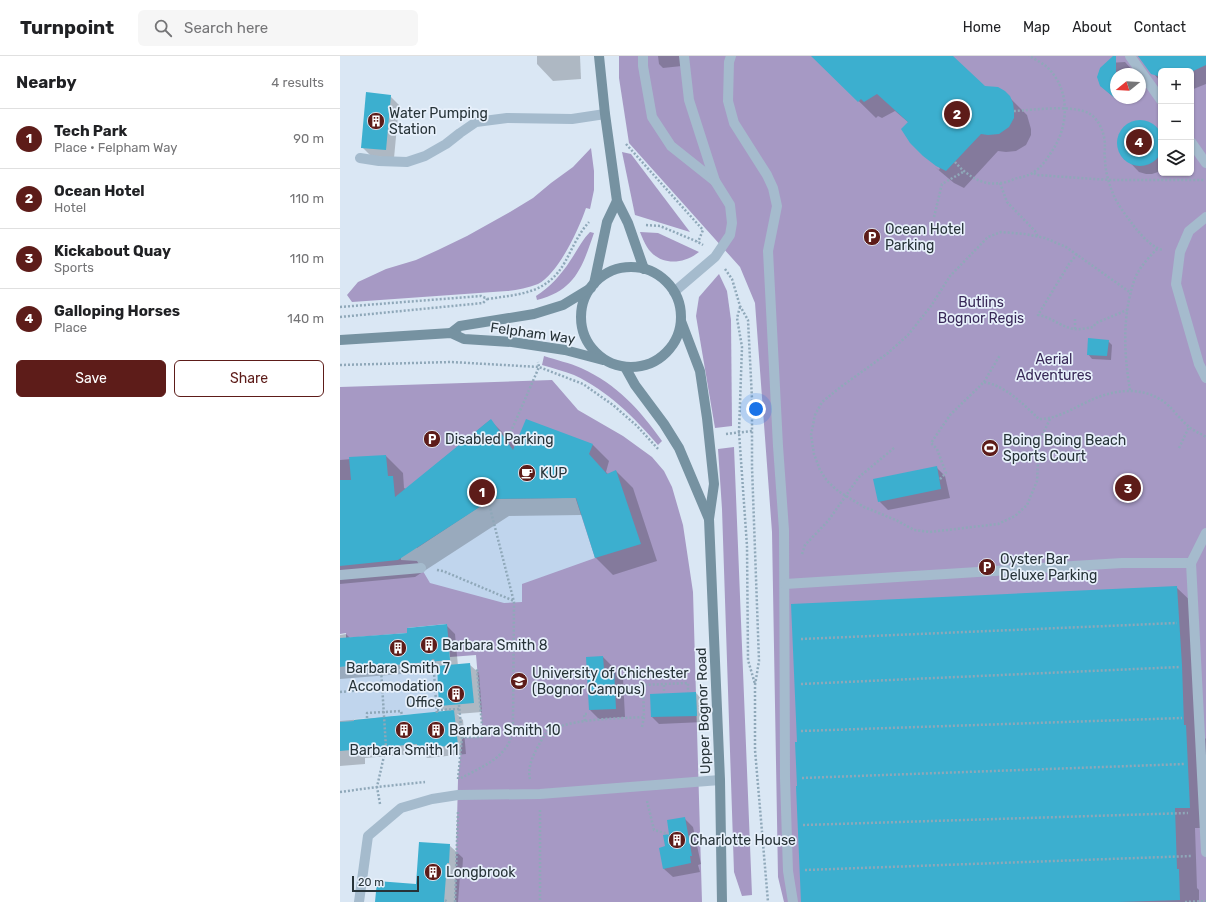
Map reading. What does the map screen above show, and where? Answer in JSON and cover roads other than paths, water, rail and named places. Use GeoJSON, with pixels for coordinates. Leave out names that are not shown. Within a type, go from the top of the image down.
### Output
{"type":"FeatureCollection","features":[{"type":"Feature","properties":{"kind":"main road"},"geometry":{"type":"LineString","coordinates":[[599,56],[604,114],[618,201],[628,223],[644,269]]}},
{"type":"Feature","properties":{"kind":"main road"},"geometry":{"type":"LineString","coordinates":[[592,286],[602,277],[615,270],[630,267],[644,269],[660,277],[669,284],[678,301],[681,321],[676,338],[666,354],[646,365],[625,367],[611,362],[595,352],[584,332],[582,310],[592,286],[607,222],[618,201]]}},
{"type":"Feature","properties":{"kind":"main road","name":"Felpham Way"},"geometry":{"type":"LineString","coordinates":[[451,333],[460,326],[534,314],[563,305],[592,286]]}},
{"type":"Feature","properties":{"kind":"main road","name":"Upper Bognor Road"},"geometry":{"type":"LineString","coordinates":[[681,321],[700,371],[714,484],[709,519],[720,780],[722,902]]}},
{"type":"Feature","properties":{"kind":"main road","name":"Felpham Way"},"geometry":{"type":"LineString","coordinates":[[340,340],[451,333],[464,339],[512,342],[565,350],[611,362]]}},
{"type":"Feature","properties":{"kind":"main road","name":"Upper Bognor Road"},"geometry":{"type":"LineString","coordinates":[[625,367],[635,385],[664,424],[679,448],[709,519]]}},
{"type":"Feature","properties":{"kind":"street"},"geometry":{"type":"LineString","coordinates":[[642,56],[652,117],[671,146],[715,182]]}},
{"type":"Feature","properties":{"kind":"street"},"geometry":{"type":"LineString","coordinates":[[674,292],[716,257],[730,236],[732,223],[730,205],[715,182],[689,100],[684,56]]}},
{"type":"Feature","properties":{"kind":"street"},"geometry":{"type":"LineString","coordinates":[[731,56],[729,62],[728,101],[734,123],[767,175],[773,188],[777,206],[768,251],[784,530],[785,778],[788,871],[793,902]]}},
{"type":"Feature","properties":{"kind":"street"},"geometry":{"type":"LineString","coordinates":[[1130,56],[1158,96]]}},
{"type":"Feature","properties":{"kind":"street"},"geometry":{"type":"LineString","coordinates":[[360,158],[379,161],[406,162],[425,156],[446,144],[476,122],[507,118],[572,119],[604,114]]}},
{"type":"Feature","properties":{"kind":"street"},"geometry":{"type":"LineString","coordinates":[[1194,146],[1206,163]]}},
{"type":"Feature","properties":{"kind":"street"},"geometry":{"type":"LineString","coordinates":[[1206,217],[1189,231],[1180,252],[1176,284],[1199,364],[1206,378]]}},
{"type":"Feature","properties":{"kind":"street"},"geometry":{"type":"LineString","coordinates":[[1202,854],[1204,813],[1191,563],[1206,533]]}},
{"type":"Feature","properties":{"kind":"street"},"geometry":{"type":"LineString","coordinates":[[785,584],[1122,563],[1191,563]]}},
{"type":"Feature","properties":{"kind":"street"},"geometry":{"type":"LineString","coordinates":[[340,575],[421,568]]}},
{"type":"Feature","properties":{"kind":"street"},"geometry":{"type":"LineString","coordinates":[[359,902],[368,836],[402,808],[432,799],[458,795],[540,794],[720,780]]}},
{"type":"Feature","properties":{"kind":"place","name":"Ocean Hotel"},"geometry":{"type":"Point","coordinates":[957,114]}},
{"type":"Feature","properties":{"kind":"place","name":"Water Pumping Station"},"geometry":{"type":"Point","coordinates":[376,121]}},
{"type":"Feature","properties":{"kind":"place","name":"Galloping Horses"},"geometry":{"type":"Point","coordinates":[1139,142]}},
{"type":"Feature","properties":{"kind":"place","name":"Ocean Hotel Parking"},"geometry":{"type":"Point","coordinates":[872,237]}},
{"type":"Feature","properties":{"kind":"place","name":"Disabled Parking"},"geometry":{"type":"Point","coordinates":[432,439]}},
{"type":"Feature","properties":{"kind":"place","name":"Boing Boing Beach Sports Court"},"geometry":{"type":"Point","coordinates":[990,448]}},
{"type":"Feature","properties":{"kind":"place","name":"KUP"},"geometry":{"type":"Point","coordinates":[527,473]}},
{"type":"Feature","properties":{"kind":"place","name":"Kickabout Quay"},"geometry":{"type":"Point","coordinates":[1128,488]}},
{"type":"Feature","properties":{"kind":"place","name":"Tech Park"},"geometry":{"type":"Point","coordinates":[482,492]}},
{"type":"Feature","properties":{"kind":"place","name":"Oyster Bar Deluxe Parking"},"geometry":{"type":"Point","coordinates":[987,567]}},
{"type":"Feature","properties":{"kind":"place","name":"Barbara Smith 8"},"geometry":{"type":"Point","coordinates":[429,645]}},
{"type":"Feature","properties":{"kind":"place","name":"Barbara Smith 7"},"geometry":{"type":"Point","coordinates":[398,648]}},
{"type":"Feature","properties":{"kind":"place","name":"University of Chichester (Bognor Campus)"},"geometry":{"type":"Point","coordinates":[519,681]}},
{"type":"Feature","properties":{"kind":"place","name":"Accomodation Office"},"geometry":{"type":"Point","coordinates":[456,694]}},
{"type":"Feature","properties":{"kind":"place","name":"Barbara Smith 11"},"geometry":{"type":"Point","coordinates":[404,730]}},
{"type":"Feature","properties":{"kind":"place","name":"Barbara Smith 10"},"geometry":{"type":"Point","coordinates":[436,730]}},
{"type":"Feature","properties":{"kind":"place","name":"Charlotte House"},"geometry":{"type":"Point","coordinates":[677,840]}},
{"type":"Feature","properties":{"kind":"place","name":"Longbrook"},"geometry":{"type":"Point","coordinates":[433,872]}},
{"type":"Feature","properties":{"kind":"park label","name":"Butlins Bognor Regis"},"geometry":{"type":"Point","coordinates":[981,310]}},
{"type":"Feature","properties":{"kind":"park label","name":"Aerial Adventures"},"geometry":{"type":"Point","coordinates":[1054,368]}}]}
